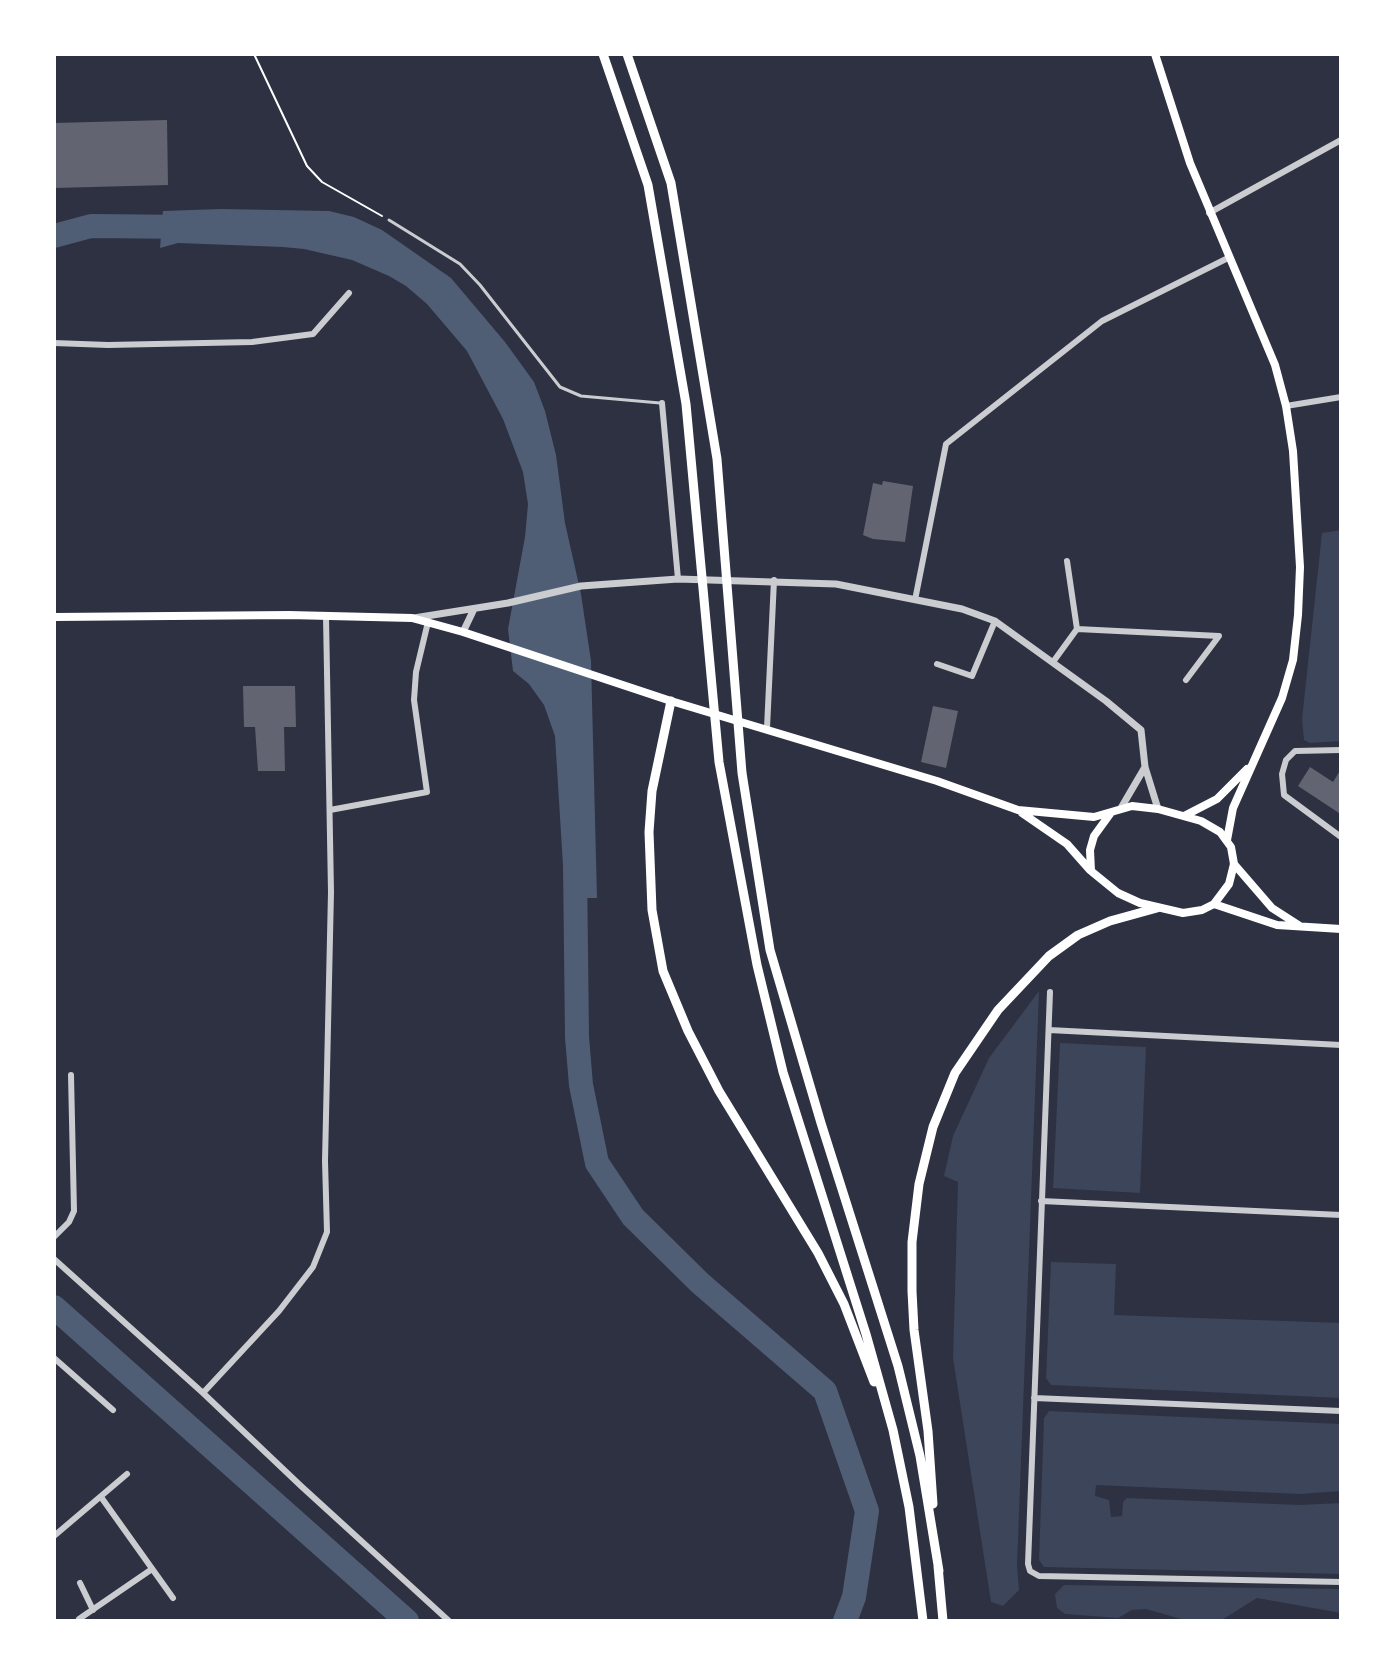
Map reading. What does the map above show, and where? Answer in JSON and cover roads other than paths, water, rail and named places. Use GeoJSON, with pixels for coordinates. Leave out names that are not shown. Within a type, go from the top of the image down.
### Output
{"type":"FeatureCollection","features":[{"type":"Feature","properties":{"kind":"main road"},"geometry":{"type":"LineString","coordinates":[[603,54],[648,185],[686,404],[719,762],[757,965],[783,1072],[893,1430],[909,1507],[923,1621]]}},
{"type":"Feature","properties":{"kind":"main road"},"geometry":{"type":"LineString","coordinates":[[627,54],[671,183],[717,459],[742,773],[770,950],[898,1366],[920,1456],[939,1571]]}},
{"type":"Feature","properties":{"kind":"main road"},"geometry":{"type":"LineString","coordinates":[[1155,54],[1209,213],[1275,365],[1286,406],[1298,510],[1298,615],[1293,660],[1282,698],[1233,808],[1227,840]]}},
{"type":"Feature","properties":{"kind":"main road"},"geometry":{"type":"LineString","coordinates":[[54,617],[412,618],[671,701],[937,781],[1018,810],[1075,817],[1110,814],[1132,806],[1184,816],[1210,825],[1227,840],[1234,864],[1229,884],[1214,904],[1202,910],[1183,913],[1157,908],[1118,893],[1091,871],[1067,844],[1018,810]]}},
{"type":"Feature","properties":{"kind":"main road"},"geometry":{"type":"LineString","coordinates":[[671,701],[652,791],[649,832],[652,910],[663,971],[688,1031],[719,1091],[811,1241],[844,1304],[893,1430]]}},
{"type":"Feature","properties":{"kind":"main road"},"geometry":{"type":"LineString","coordinates":[[1184,816],[1217,799],[1250,766]]}},
{"type":"Feature","properties":{"kind":"main road"},"geometry":{"type":"LineString","coordinates":[[1091,871],[1090,850],[1094,836],[1110,814]]}},
{"type":"Feature","properties":{"kind":"main road"},"geometry":{"type":"LineString","coordinates":[[1234,864],[1272,908],[1301,927]]}},
{"type":"Feature","properties":{"kind":"main road"},"geometry":{"type":"LineString","coordinates":[[1214,904],[1277,925],[1341,929]]}},
{"type":"Feature","properties":{"kind":"main road"},"geometry":{"type":"LineString","coordinates":[[943,1621],[928,1431],[914,1330],[912,1291],[912,1242],[919,1184],[933,1127],[955,1073],[989,1022],[1049,956],[1078,935],[1110,921],[1157,908]]}},
{"type":"Feature","properties":{"kind":"street"},"geometry":{"type":"LineString","coordinates":[[1209,213],[1341,140]]}},
{"type":"Feature","properties":{"kind":"street"},"geometry":{"type":"LineString","coordinates":[[915,600],[946,444],[1102,321],[1230,257]]}},
{"type":"Feature","properties":{"kind":"street"},"geometry":{"type":"LineString","coordinates":[[54,343],[252,342],[313,334],[349,293]]}},
{"type":"Feature","properties":{"kind":"street"},"geometry":{"type":"LineString","coordinates":[[1286,406],[1341,397]]}},
{"type":"Feature","properties":{"kind":"street"},"geometry":{"type":"LineString","coordinates":[[662,403],[678,579]]}},
{"type":"Feature","properties":{"kind":"street"},"geometry":{"type":"LineString","coordinates":[[1053,662],[1077,629],[1067,561]]}},
{"type":"Feature","properties":{"kind":"street"},"geometry":{"type":"LineString","coordinates":[[412,618],[508,603],[581,586],[678,579],[836,584],[962,609],[995,621],[1141,730],[1145,767],[1158,809]]}},
{"type":"Feature","properties":{"kind":"street"},"geometry":{"type":"LineString","coordinates":[[767,728],[774,580]]}},
{"type":"Feature","properties":{"kind":"street"},"geometry":{"type":"LineString","coordinates":[[463,632],[474,609]]}},
{"type":"Feature","properties":{"kind":"street"},"geometry":{"type":"LineString","coordinates":[[203,1393],[279,1311],[305,1278],[313,1267],[327,1232],[325,1161],[331,892],[326,617]]}},
{"type":"Feature","properties":{"kind":"street"},"geometry":{"type":"LineString","coordinates":[[937,664],[972,676],[995,621]]}},
{"type":"Feature","properties":{"kind":"street"},"geometry":{"type":"LineString","coordinates":[[330,810],[427,792],[414,700],[416,672],[428,622]]}},
{"type":"Feature","properties":{"kind":"street"},"geometry":{"type":"LineString","coordinates":[[1077,629],[1219,636],[1186,680]]}},
{"type":"Feature","properties":{"kind":"street"},"geometry":{"type":"LineString","coordinates":[[1341,750],[1295,751],[1286,760],[1282,774],[1284,795],[1341,837]]}},
{"type":"Feature","properties":{"kind":"street"},"geometry":{"type":"LineString","coordinates":[[1121,808],[1145,767]]}},
{"type":"Feature","properties":{"kind":"street"},"geometry":{"type":"LineString","coordinates":[[1050,992],[1030,1571],[1039,1576],[1341,1582]]}},
{"type":"Feature","properties":{"kind":"street"},"geometry":{"type":"LineString","coordinates":[[1049,1030],[1341,1045]]}},
{"type":"Feature","properties":{"kind":"street"},"geometry":{"type":"LineString","coordinates":[[54,1237],[69,1222],[74,1211],[71,1075]]}},
{"type":"Feature","properties":{"kind":"street"},"geometry":{"type":"LineString","coordinates":[[1041,1201],[1341,1215]]}},
{"type":"Feature","properties":{"kind":"street"},"geometry":{"type":"LineString","coordinates":[[54,1259],[449,1621]]}},
{"type":"Feature","properties":{"kind":"street"},"geometry":{"type":"LineString","coordinates":[[55,1361],[113,1410]]}},
{"type":"Feature","properties":{"kind":"street"},"geometry":{"type":"LineString","coordinates":[[1034,1398],[1341,1411]]}},
{"type":"Feature","properties":{"kind":"street"},"geometry":{"type":"LineString","coordinates":[[54,1536],[127,1474]]}},
{"type":"Feature","properties":{"kind":"street"},"geometry":{"type":"LineString","coordinates":[[101,1497],[173,1598]]}},
{"type":"Feature","properties":{"kind":"street"},"geometry":{"type":"LineString","coordinates":[[79,1619],[152,1569]]}},
{"type":"Feature","properties":{"kind":"street"},"geometry":{"type":"LineString","coordinates":[[80,1583],[93,1610]]}},
{"type":"Feature","properties":{"kind":"lane"},"geometry":{"type":"LineString","coordinates":[[389,220],[460,264],[560,387],[581,396],[662,403]]}},
{"type":"Feature","properties":{"kind":"waterway"},"geometry":{"type":"LineString","coordinates":[[54,236],[91,226],[194,227]]}},
{"type":"Feature","properties":{"kind":"waterway"},"geometry":{"type":"LineString","coordinates":[[575,865],[577,1037],[581,1085],[597,1163],[633,1217],[700,1283],[825,1391],[867,1511],[854,1597],[845,1621]]}},
{"type":"Feature","properties":{"kind":"waterway"},"geometry":{"type":"LineString","coordinates":[[54,1307],[407,1621]]}}]}
